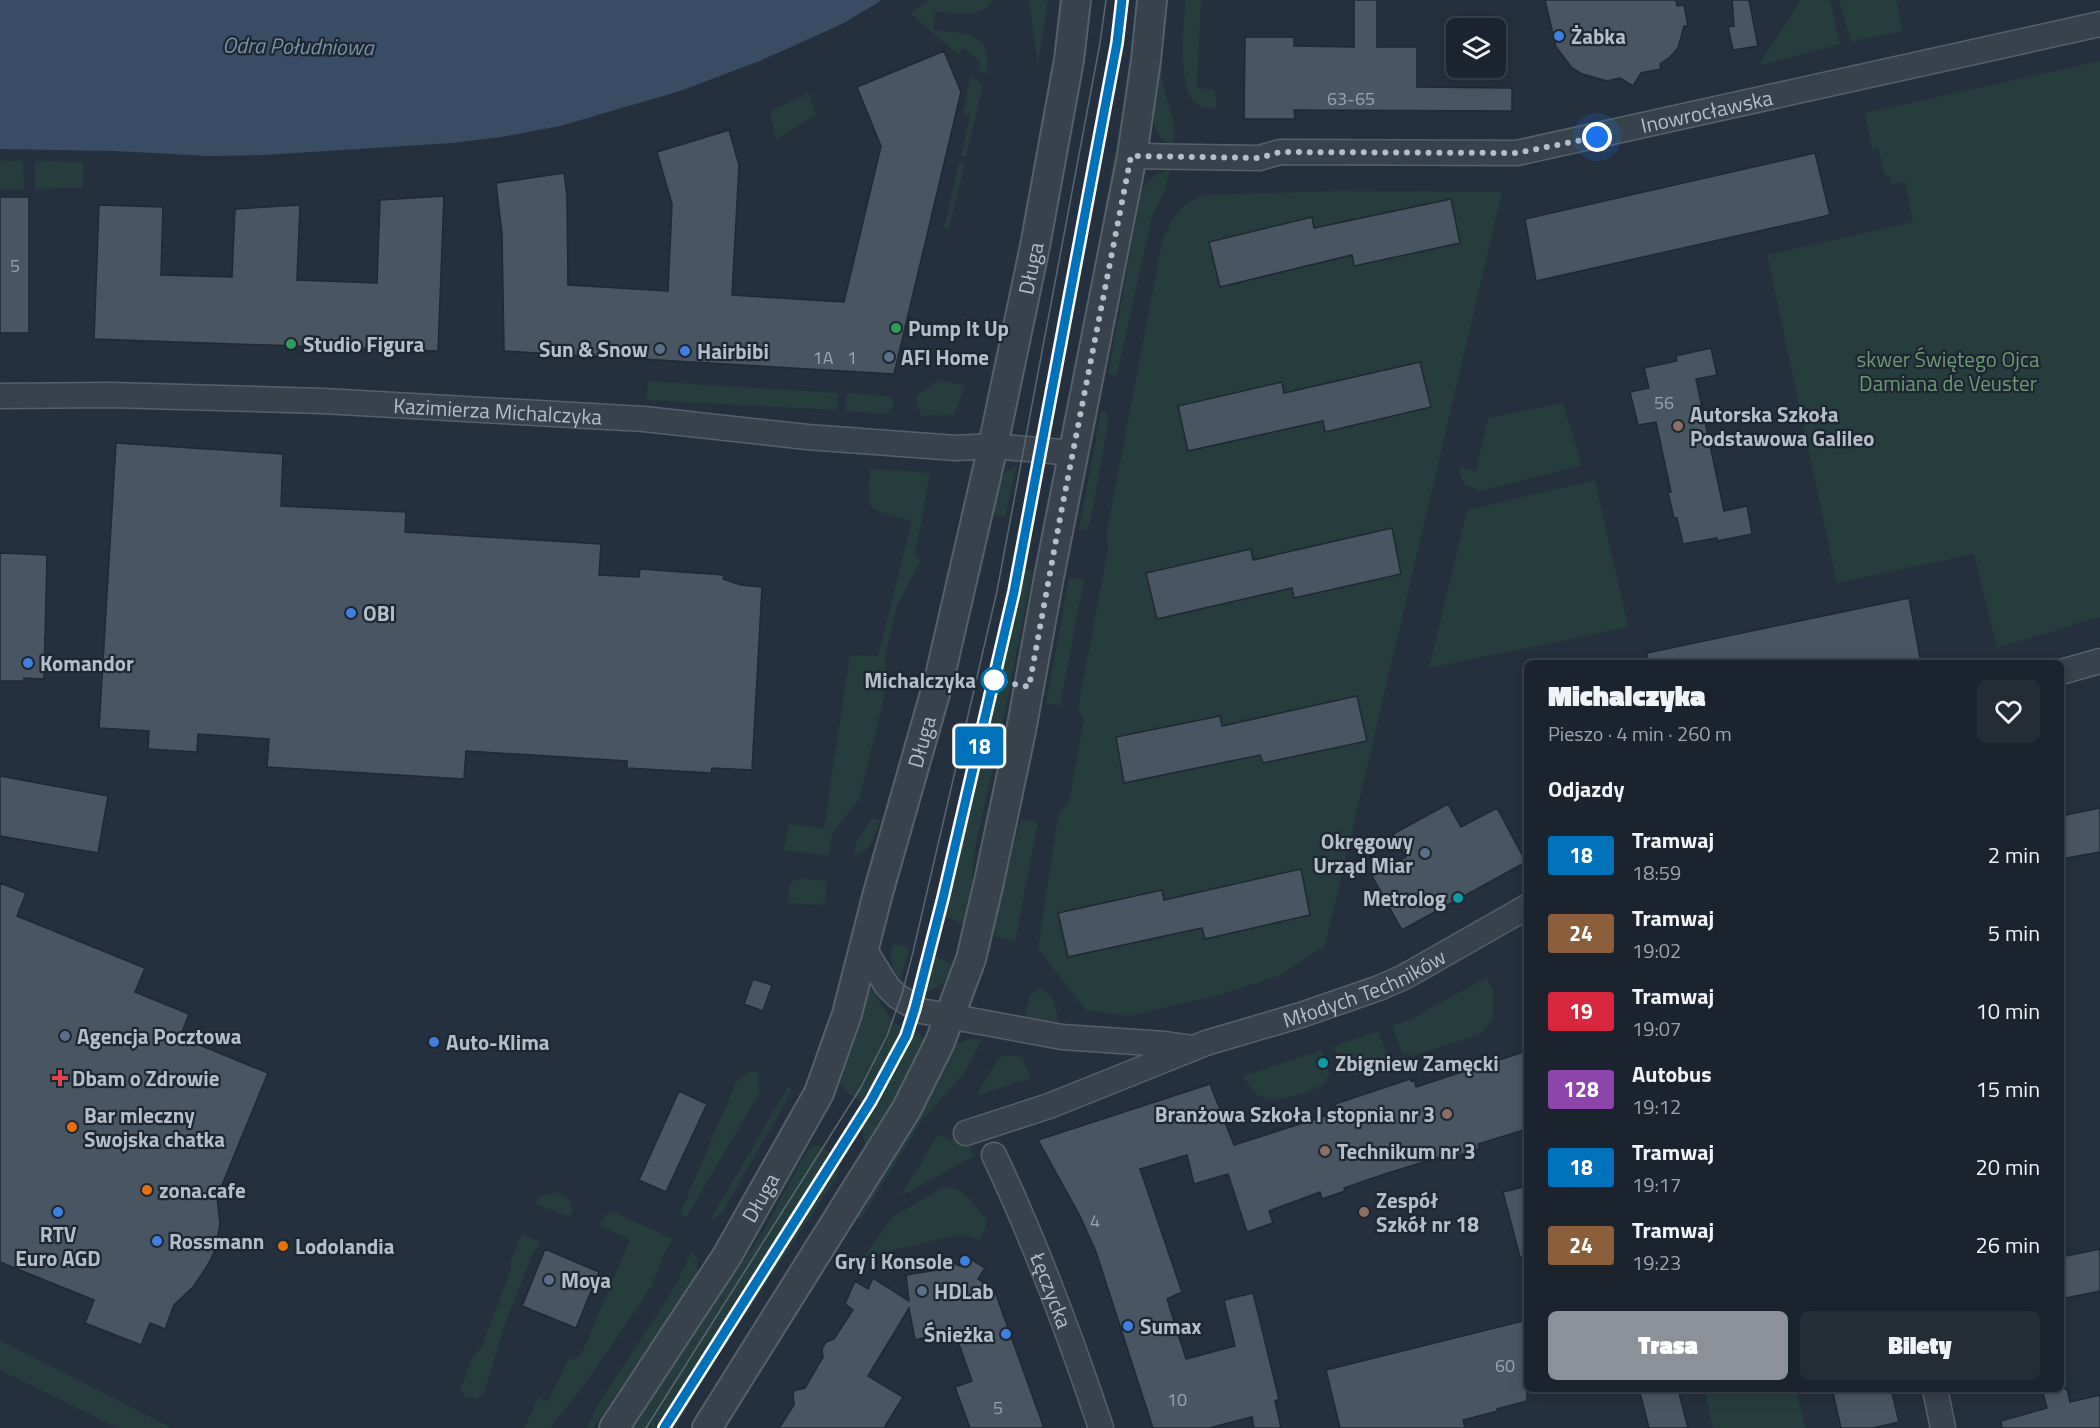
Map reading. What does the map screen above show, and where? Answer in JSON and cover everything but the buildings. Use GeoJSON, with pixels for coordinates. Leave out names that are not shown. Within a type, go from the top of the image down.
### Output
{"type":"FeatureCollection","features":[{"type":"Feature","properties":{"kind":"street","name":"Długa"},"geometry":{"type":"LineString","coordinates":[[614,1428],[727,1256],[819,1093],[847,1014],[940,676],[993,446],[1035,246],[1069,60],[1076,0]]}},
{"type":"Feature","properties":{"kind":"street"},"geometry":{"type":"LineString","coordinates":[[707,1428],[906,1110],[940,1042],[970,958],[1022,731],[1131,156],[1146,60],[1152,0]]}},
{"type":"Feature","properties":{"kind":"street","name":"Inowrocławska"},"geometry":{"type":"LineString","coordinates":[[1131,156],[1259,158],[1280,152],[1517,153],[2100,24]]}},
{"type":"Feature","properties":{"kind":"street","name":"Kazimierza Michalczyka"},"geometry":{"type":"LineString","coordinates":[[0,396],[123,396],[323,401],[644,419],[807,437],[956,448],[993,446],[1073,453]]}},
{"type":"Feature","properties":{"kind":"street"},"geometry":{"type":"LineString","coordinates":[[2064,671],[2100,661]]}},
{"type":"Feature","properties":{"kind":"street","name":"Młodych Techników"},"geometry":{"type":"LineString","coordinates":[[966,1133],[1049,1106],[1206,1043],[1301,1015],[1379,988],[1404,977],[1524,909]]}},
{"type":"Feature","properties":{"kind":"street","name":"Młodych Techników"},"geometry":{"type":"LineString","coordinates":[[864,949],[887,986],[900,999],[921,1011],[1062,1037],[1193,1048]]}},
{"type":"Feature","properties":{"kind":"street","name":"Łęczycka"},"geometry":{"type":"LineString","coordinates":[[994,1155],[1065,1323],[1101,1428]]}},
{"type":"Feature","properties":{"kind":"street"},"geometry":{"type":"LineString","coordinates":[[1936,1392],[1943,1428]]}},
{"type":"Feature","properties":{"kind":"green space"},"geometry":{"type":"Polygon","coordinates":[[[928,0],[993,0],[987,7],[974,13],[935,12],[934,30],[967,34],[982,42],[986,50],[987,61],[985,75],[977,68],[981,63],[963,48],[958,54],[910,13],[928,0]]]}},
{"type":"Feature","properties":{"kind":"green space"},"geometry":{"type":"Polygon","coordinates":[[[1029,0],[1048,0],[1038,66],[1029,0]]]}},
{"type":"Feature","properties":{"kind":"green space"},"geometry":{"type":"Polygon","coordinates":[[[1185,0],[1201,0],[1197,88],[1215,90],[1217,109],[1199,106],[1187,87],[1183,57],[1185,0]]]}},
{"type":"Feature","properties":{"kind":"green space"},"geometry":{"type":"Polygon","coordinates":[[[1801,0],[1830,0],[1840,44],[1758,66],[1801,0]]]}},
{"type":"Feature","properties":{"kind":"green space"},"geometry":{"type":"Polygon","coordinates":[[[1839,0],[1896,0],[1902,31],[1851,42],[1839,0]]]}},
{"type":"Feature","properties":{"kind":"green space","name":"skwer Świętego Ojca Damiana de Veuster"},"geometry":{"type":"Polygon","coordinates":[[[2100,61],[2100,617],[1997,648],[1974,554],[1837,583],[1767,255],[1913,222],[1905,182],[1891,184],[1890,176],[1885,176],[1878,148],[1872,149],[1865,113],[2100,61]]]}},
{"type":"Feature","properties":{"kind":"green space"},"geometry":{"type":"Polygon","coordinates":[[[1161,65],[1164,89],[1174,123],[1174,145],[1164,140],[1157,132],[1154,122],[1154,99],[1161,65]]]}},
{"type":"Feature","properties":{"kind":"green space"},"geometry":{"type":"Polygon","coordinates":[[[971,75],[983,85],[966,157],[961,156],[970,115],[963,113],[971,75]]]}},
{"type":"Feature","properties":{"kind":"green space"},"geometry":{"type":"Polygon","coordinates":[[[1129,75],[1132,81],[1080,368],[1081,340],[1129,75]]]}},
{"type":"Feature","properties":{"kind":"green space"},"geometry":{"type":"Polygon","coordinates":[[[809,93],[816,115],[776,139],[770,111],[809,93]]]}},
{"type":"Feature","properties":{"kind":"green space"},"geometry":{"type":"Polygon","coordinates":[[[0,160],[23,161],[24,189],[0,189],[0,160]]]}},
{"type":"Feature","properties":{"kind":"green space"},"geometry":{"type":"Polygon","coordinates":[[[35,161],[83,162],[83,188],[35,189],[35,161]]]}},
{"type":"Feature","properties":{"kind":"green space"},"geometry":{"type":"Polygon","coordinates":[[[959,163],[965,164],[949,228],[944,227],[959,163]]]}},
{"type":"Feature","properties":{"kind":"green space"},"geometry":{"type":"Polygon","coordinates":[[[1170,170],[1165,189],[1152,217],[1117,375],[1108,374],[1142,190],[1153,177],[1170,170]]]}},
{"type":"Feature","properties":{"kind":"green space"},"geometry":{"type":"Polygon","coordinates":[[[1338,191],[1502,192],[1325,946],[1279,976],[1219,995],[1129,1016],[1086,1010],[1038,949],[1058,816],[1069,801],[1084,720],[1078,708],[1108,549],[1107,531],[1162,242],[1176,214],[1202,195],[1338,191]]]}},
{"type":"Feature","properties":{"kind":"green space"},"geometry":{"type":"Polygon","coordinates":[[[937,380],[965,385],[954,415],[922,416],[916,400],[917,395],[937,380]]]}},
{"type":"Feature","properties":{"kind":"green space"},"geometry":{"type":"Polygon","coordinates":[[[648,381],[838,393],[837,410],[647,400],[648,381]]]}},
{"type":"Feature","properties":{"kind":"green space"},"geometry":{"type":"Polygon","coordinates":[[[847,393],[888,396],[893,400],[893,405],[887,414],[846,411],[847,393]]]}},
{"type":"Feature","properties":{"kind":"green space"},"geometry":{"type":"Polygon","coordinates":[[[1563,403],[1582,465],[1481,491],[1465,485],[1461,479],[1459,466],[1476,471],[1488,418],[1563,403]]]}},
{"type":"Feature","properties":{"kind":"green space"},"geometry":{"type":"Polygon","coordinates":[[[1101,411],[1105,412],[1109,419],[1090,523],[1086,529],[1079,530],[1101,411]]]}},
{"type":"Feature","properties":{"kind":"green space"},"geometry":{"type":"Polygon","coordinates":[[[1017,465],[1005,517],[993,515],[1002,479],[1010,468],[1017,465]]]}},
{"type":"Feature","properties":{"kind":"green space"},"geometry":{"type":"Polygon","coordinates":[[[870,469],[930,473],[915,556],[921,560],[897,606],[886,652],[884,698],[859,799],[832,834],[829,856],[784,850],[788,824],[824,828],[850,655],[878,656],[912,521],[872,508],[869,499],[870,469]]]}},
{"type":"Feature","properties":{"kind":"green space"},"geometry":{"type":"Polygon","coordinates":[[[1595,480],[1628,627],[1429,668],[1467,510],[1595,480]]]}},
{"type":"Feature","properties":{"kind":"green space"},"geometry":{"type":"Polygon","coordinates":[[[1029,568],[1032,574],[975,849],[970,901],[965,925],[944,916],[1023,572],[1029,568]]]}},
{"type":"Feature","properties":{"kind":"green space"},"geometry":{"type":"Polygon","coordinates":[[[1069,578],[1084,580],[1060,706],[1046,703],[1069,578]]]}},
{"type":"Feature","properties":{"kind":"green space"},"geometry":{"type":"Polygon","coordinates":[[[872,818],[880,820],[874,837],[865,851],[854,856],[857,841],[872,818]]]}},
{"type":"Feature","properties":{"kind":"green space"},"geometry":{"type":"Polygon","coordinates":[[[1021,818],[1038,822],[1015,942],[991,935],[1021,818]]]}},
{"type":"Feature","properties":{"kind":"green space"},"geometry":{"type":"Polygon","coordinates":[[[800,878],[826,881],[825,902],[817,905],[788,903],[791,884],[800,878]]]}},
{"type":"Feature","properties":{"kind":"green space"},"geometry":{"type":"Polygon","coordinates":[[[893,943],[910,948],[900,980],[892,962],[893,943]]]}},
{"type":"Feature","properties":{"kind":"green space"},"geometry":{"type":"Polygon","coordinates":[[[934,957],[954,964],[944,982],[927,991],[934,957]]]}},
{"type":"Feature","properties":{"kind":"green space"},"geometry":{"type":"Polygon","coordinates":[[[1487,977],[1493,991],[1493,1012],[1492,1020],[1481,1034],[1413,1056],[1402,1053],[1392,1026],[1411,1019],[1487,977]]]}},
{"type":"Feature","properties":{"kind":"green space"},"geometry":{"type":"Polygon","coordinates":[[[869,989],[873,989],[896,1023],[920,1034],[925,1040],[904,1083],[866,1149],[861,1125],[870,1108],[849,1094],[840,1083],[860,1026],[869,989]]]}},
{"type":"Feature","properties":{"kind":"green space"},"geometry":{"type":"Polygon","coordinates":[[[1036,989],[1051,996],[1058,1022],[1025,1016],[1030,996],[1036,989]]]}},
{"type":"Feature","properties":{"kind":"green space"},"geometry":{"type":"Polygon","coordinates":[[[1379,1031],[1386,1054],[1384,1064],[1355,1075],[1344,1071],[1334,1046],[1379,1031]]]}},
{"type":"Feature","properties":{"kind":"green space"},"geometry":{"type":"Polygon","coordinates":[[[969,1039],[982,1040],[963,1075],[922,1120],[861,1219],[858,1218],[910,1131],[949,1052],[955,1045],[969,1039]]]}},
{"type":"Feature","properties":{"kind":"green space"},"geometry":{"type":"Polygon","coordinates":[[[1322,1050],[1329,1074],[1327,1080],[1321,1086],[1302,1094],[1266,1099],[1255,1093],[1243,1076],[1322,1050]]]}},
{"type":"Feature","properties":{"kind":"green space"},"geometry":{"type":"Polygon","coordinates":[[[1006,1055],[1022,1057],[1031,1078],[976,1096],[997,1061],[1006,1055]]]}},
{"type":"Feature","properties":{"kind":"green space"},"geometry":{"type":"Polygon","coordinates":[[[748,1072],[759,1072],[760,1092],[686,1218],[680,1214],[736,1082],[748,1072]]]}},
{"type":"Feature","properties":{"kind":"green space"},"geometry":{"type":"Polygon","coordinates":[[[789,1085],[792,1091],[722,1213],[709,1222],[789,1085]]]}},
{"type":"Feature","properties":{"kind":"green space"},"geometry":{"type":"Polygon","coordinates":[[[938,1135],[951,1140],[967,1138],[974,1156],[903,1195],[902,1193],[938,1135]]]}},
{"type":"Feature","properties":{"kind":"green space"},"geometry":{"type":"Polygon","coordinates":[[[817,1145],[838,1160],[837,1177],[700,1383],[676,1428],[630,1428],[764,1230],[805,1154],[817,1145]]]}},
{"type":"Feature","properties":{"kind":"green space"},"geometry":{"type":"Polygon","coordinates":[[[944,1187],[963,1194],[987,1220],[979,1240],[961,1234],[864,1257],[891,1218],[944,1187]]]}},
{"type":"Feature","properties":{"kind":"green space"},"geometry":{"type":"Polygon","coordinates":[[[555,1192],[569,1200],[573,1210],[571,1217],[534,1204],[539,1197],[555,1192]]]}},
{"type":"Feature","properties":{"kind":"green space"},"geometry":{"type":"Polygon","coordinates":[[[613,1212],[673,1239],[663,1256],[652,1286],[587,1381],[550,1428],[524,1428],[538,1398],[549,1401],[568,1360],[577,1358],[582,1353],[630,1240],[601,1226],[600,1223],[604,1217],[613,1212]]]}},
{"type":"Feature","properties":{"kind":"green space"},"geometry":{"type":"Polygon","coordinates":[[[521,1234],[541,1242],[532,1255],[505,1324],[484,1393],[476,1399],[467,1398],[463,1395],[461,1387],[472,1358],[482,1346],[511,1269],[511,1260],[521,1234]]]}},
{"type":"Feature","properties":{"kind":"green space"},"geometry":{"type":"Polygon","coordinates":[[[692,1251],[698,1262],[694,1281],[593,1428],[587,1428],[599,1403],[673,1290],[692,1251]]]}},
{"type":"Feature","properties":{"kind":"green space"},"geometry":{"type":"Polygon","coordinates":[[[0,1340],[172,1428],[117,1428],[0,1370],[0,1340]]]}},
{"type":"Feature","properties":{"kind":"green space"},"geometry":{"type":"Polygon","coordinates":[[[1705,1392],[1797,1392],[1805,1428],[1713,1428],[1705,1392]]]}},
{"type":"Feature","properties":{"kind":"water","name":"Odra Południowa"},"geometry":{"type":"Polygon","coordinates":[[[0,0],[882,0],[844,23],[757,62],[680,91],[560,126],[452,143],[264,155],[208,156],[116,151],[0,149],[0,0]]]}},
{"type":"Feature","properties":{"kind":"tram line"},"geometry":{"type":"LineString","coordinates":[[646,1428],[861,1087],[887,1036],[902,994],[997,591],[1100,43],[1106,0]]}},
{"type":"Feature","properties":{"kind":"tram line"},"geometry":{"type":"LineString","coordinates":[[664,1428],[871,1101],[906,1036],[917,1002],[1014,592],[1117,43],[1122,0]]}},
{"type":"Feature","properties":{"kind":"tram line","name":"18"},"geometry":{"type":"LineString","coordinates":[[664,1428],[871,1101],[906,1036],[915,1008],[1014,592],[1117,43],[1122,0]]}},
{"type":"Feature","properties":{"kind":"place","name":"Żabka"},"geometry":{"type":"Point","coordinates":[1559,36]}},
{"type":"Feature","properties":{"kind":"place","name":"Pump It Up"},"geometry":{"type":"Point","coordinates":[896,328]}},
{"type":"Feature","properties":{"kind":"place","name":"Studio Figura"},"geometry":{"type":"Point","coordinates":[291,344]}},
{"type":"Feature","properties":{"kind":"place","name":"Sun & Snow"},"geometry":{"type":"Point","coordinates":[660,349]}},
{"type":"Feature","properties":{"kind":"place","name":"Hairbibi"},"geometry":{"type":"Point","coordinates":[685,351]}},
{"type":"Feature","properties":{"kind":"place","name":"AFI Home"},"geometry":{"type":"Point","coordinates":[889,357]}},
{"type":"Feature","properties":{"kind":"place","name":"Autorska Szkoła Podstawowa Galileo"},"geometry":{"type":"Point","coordinates":[1678,426]}},
{"type":"Feature","properties":{"kind":"place","name":"OBI"},"geometry":{"type":"Point","coordinates":[351,613]}},
{"type":"Feature","properties":{"kind":"place","name":"Komandor"},"geometry":{"type":"Point","coordinates":[28,663]}},
{"type":"Feature","properties":{"kind":"place","name":"Michalczyka"},"geometry":{"type":"Point","coordinates":[994,680]}},
{"type":"Feature","properties":{"kind":"place","name":"Okręgowy Urząd Miar"},"geometry":{"type":"Point","coordinates":[1425,853]}},
{"type":"Feature","properties":{"kind":"place","name":"Metrolog"},"geometry":{"type":"Point","coordinates":[1458,898]}},
{"type":"Feature","properties":{"kind":"place","name":"Agencja Pocztowa"},"geometry":{"type":"Point","coordinates":[65,1036]}},
{"type":"Feature","properties":{"kind":"place","name":"Auto-Klima"},"geometry":{"type":"Point","coordinates":[434,1042]}},
{"type":"Feature","properties":{"kind":"place","name":"Zbigniew Zamęcki"},"geometry":{"type":"Point","coordinates":[1323,1063]}},
{"type":"Feature","properties":{"kind":"place","name":"Dbam o Zdrowie"},"geometry":{"type":"Point","coordinates":[60,1078]}},
{"type":"Feature","properties":{"kind":"place","name":"Branżowa Szkoła I stopnia nr 3"},"geometry":{"type":"Point","coordinates":[1447,1114]}},
{"type":"Feature","properties":{"kind":"place","name":"Bar mleczny Swojska chatka"},"geometry":{"type":"Point","coordinates":[72,1127]}},
{"type":"Feature","properties":{"kind":"place","name":"Technikum nr 3"},"geometry":{"type":"Point","coordinates":[1325,1151]}},
{"type":"Feature","properties":{"kind":"place","name":"zona.cafe"},"geometry":{"type":"Point","coordinates":[147,1190]}},
{"type":"Feature","properties":{"kind":"place","name":"RTV Euro AGD"},"geometry":{"type":"Point","coordinates":[58,1212]}},
{"type":"Feature","properties":{"kind":"place","name":"Zespół Szkół nr 18"},"geometry":{"type":"Point","coordinates":[1364,1212]}},
{"type":"Feature","properties":{"kind":"place","name":"Rossmann"},"geometry":{"type":"Point","coordinates":[157,1241]}},
{"type":"Feature","properties":{"kind":"place","name":"Lodolandia"},"geometry":{"type":"Point","coordinates":[283,1246]}},
{"type":"Feature","properties":{"kind":"place","name":"Gry i Konsole"},"geometry":{"type":"Point","coordinates":[965,1261]}},
{"type":"Feature","properties":{"kind":"place","name":"Moya"},"geometry":{"type":"Point","coordinates":[549,1280]}},
{"type":"Feature","properties":{"kind":"place","name":"HDLab"},"geometry":{"type":"Point","coordinates":[922,1291]}},
{"type":"Feature","properties":{"kind":"place","name":"Sumax"},"geometry":{"type":"Point","coordinates":[1128,1326]}},
{"type":"Feature","properties":{"kind":"place","name":"Śnieżka"},"geometry":{"type":"Point","coordinates":[1006,1334]}},
{"type":"Feature","properties":{"kind":"route"},"geometry":{"type":"LineString","coordinates":[[994,680],[1029,687],[1131,156],[1259,158],[1280,152],[1517,153],[1597,137]]}}]}
